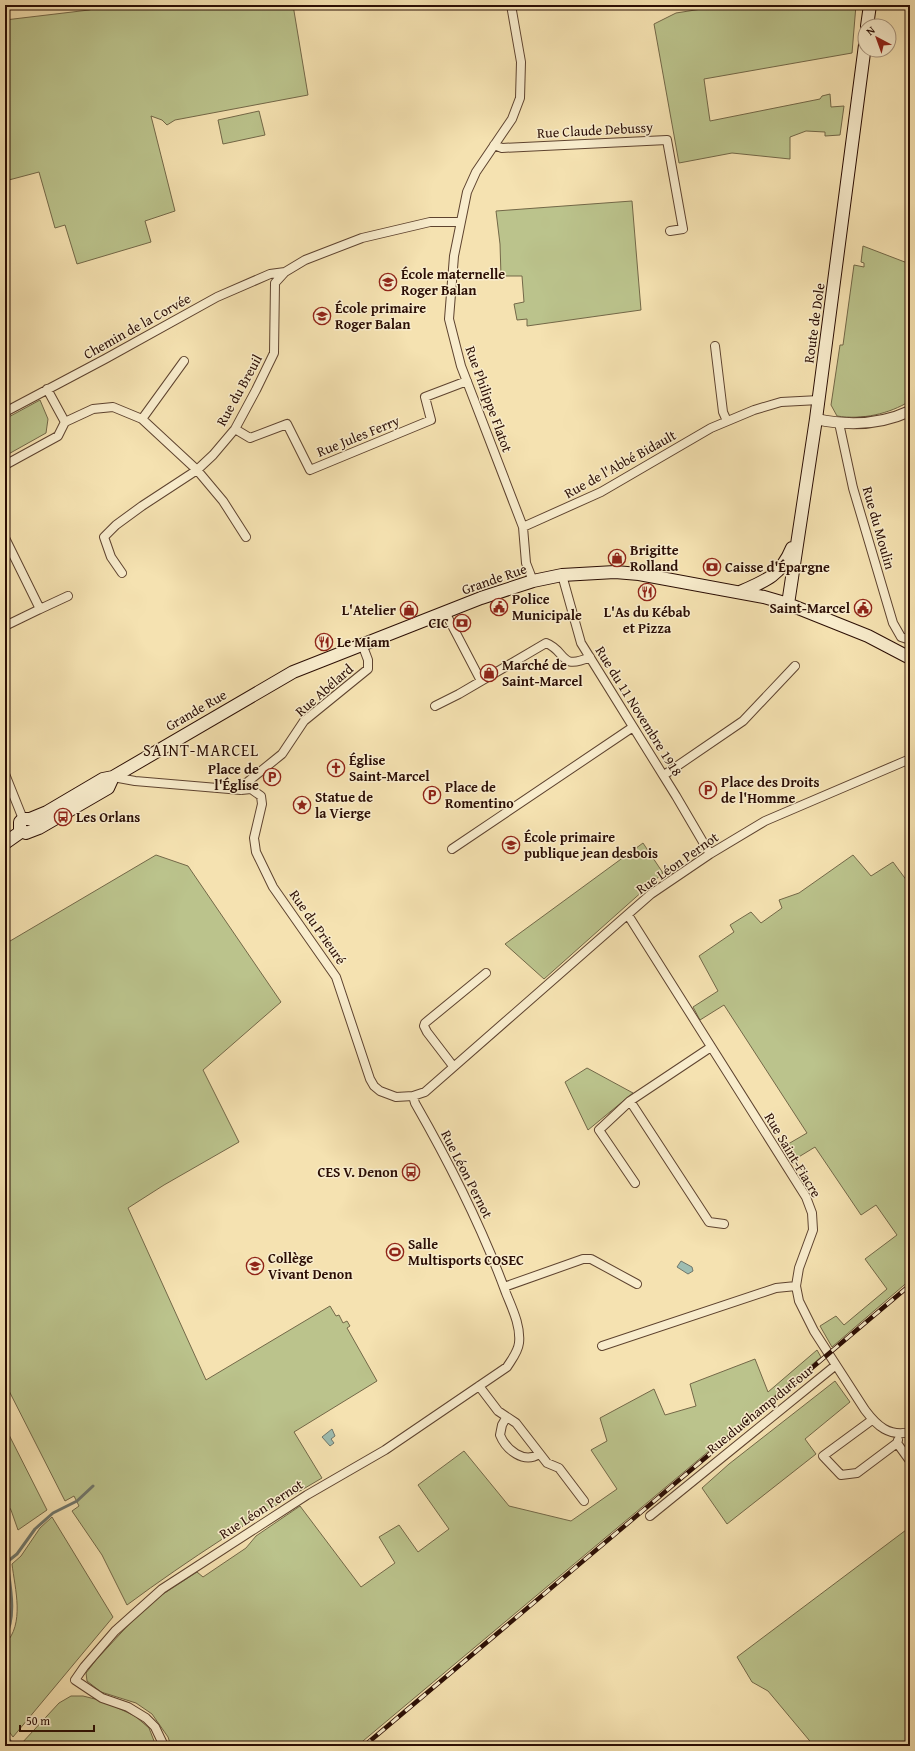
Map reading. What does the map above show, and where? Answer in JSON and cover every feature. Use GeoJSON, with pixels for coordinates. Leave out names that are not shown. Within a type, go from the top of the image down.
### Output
{"type":"FeatureCollection","features":[{"type":"Feature","properties":{"kind":"main road"},"geometry":{"type":"LineString","coordinates":[[868,18],[870,5]]}},
{"type":"Feature","properties":{"kind":"main road","name":"Route de Dole"},"geometry":{"type":"LineString","coordinates":[[788,604],[819,400],[863,58]]}},
{"type":"Feature","properties":{"kind":"main road"},"geometry":{"type":"LineString","coordinates":[[740,592],[767,580],[783,566],[798,532]]}},
{"type":"Feature","properties":{"kind":"main road","name":"Grande Rue"},"geometry":{"type":"LineString","coordinates":[[5,843],[26,825],[47,812],[103,779],[113,777],[293,672],[445,612],[533,580],[562,575],[615,572],[630,573],[764,596],[868,636],[910,658]]}},
{"type":"Feature","properties":{"kind":"street","name":"Rue Philippe Flatot"},"geometry":{"type":"LineString","coordinates":[[511,5],[521,62],[520,98],[512,119],[476,172],[467,192],[454,256],[449,319],[461,366],[524,527],[526,564],[533,580]]}},
{"type":"Feature","properties":{"kind":"street","name":"Rue Claude Debussy"},"geometry":{"type":"LineString","coordinates":[[494,146],[502,148],[666,140],[683,229],[670,231]]}},
{"type":"Feature","properties":{"kind":"street","name":"Rue du Breuil"},"geometry":{"type":"LineString","coordinates":[[122,572],[112,557],[104,537],[116,525],[197,470],[214,455],[235,429],[256,390],[274,353],[275,282],[285,272],[305,260],[362,238],[430,222],[460,222]]}},
{"type":"Feature","properties":{"kind":"street","name":"Chemin de la Corvée"},"geometry":{"type":"LineString","coordinates":[[5,412],[217,297],[270,274],[285,272]]}},
{"type":"Feature","properties":{"kind":"street"},"geometry":{"type":"LineString","coordinates":[[714,346],[723,412],[727,421]]}},
{"type":"Feature","properties":{"kind":"street"},"geometry":{"type":"LineString","coordinates":[[142,419],[184,361]]}},
{"type":"Feature","properties":{"kind":"street","name":"Rue Jules Ferry"},"geometry":{"type":"LineString","coordinates":[[235,429],[250,438],[287,424],[310,470],[431,420],[426,397],[467,381]]}},
{"type":"Feature","properties":{"kind":"street"},"geometry":{"type":"LineString","coordinates":[[47,389],[65,422]]}},
{"type":"Feature","properties":{"kind":"street","name":"Rue de l'Abbé Bidault"},"geometry":{"type":"LineString","coordinates":[[524,527],[601,492],[694,438],[727,421],[754,410],[781,402],[819,400]]}},
{"type":"Feature","properties":{"kind":"street"},"geometry":{"type":"LineString","coordinates":[[5,464],[58,436],[65,422],[93,409],[112,407],[142,419],[197,470],[223,501],[246,537]]}},
{"type":"Feature","properties":{"kind":"street"},"geometry":{"type":"LineString","coordinates":[[816,419],[839,423],[859,424],[894,417],[910,411]]}},
{"type":"Feature","properties":{"kind":"street","name":"Rue du Moulin"},"geometry":{"type":"LineString","coordinates":[[839,423],[853,488],[893,624],[902,636],[910,640]]}},
{"type":"Feature","properties":{"kind":"street"},"geometry":{"type":"LineString","coordinates":[[5,538],[40,609]]}},
{"type":"Feature","properties":{"kind":"street","name":"Rue du 11 Novembre 1918"},"geometry":{"type":"LineString","coordinates":[[562,575],[581,644],[664,775],[710,854]]}},
{"type":"Feature","properties":{"kind":"street"},"geometry":{"type":"LineString","coordinates":[[5,626],[68,596]]}},
{"type":"Feature","properties":{"kind":"street"},"geometry":{"type":"LineString","coordinates":[[445,612],[481,681]]}},
{"type":"Feature","properties":{"kind":"street"},"geometry":{"type":"LineString","coordinates":[[435,706],[546,643],[551,646],[564,660],[573,663],[590,657]]}},
{"type":"Feature","properties":{"kind":"street","name":"Rue Abélard"},"geometry":{"type":"LineString","coordinates":[[241,790],[244,784],[282,754],[304,721],[368,669],[368,660],[362,644]]}},
{"type":"Feature","properties":{"kind":"street"},"geometry":{"type":"LineString","coordinates":[[664,775],[743,721],[795,666]]}},
{"type":"Feature","properties":{"kind":"street"},"geometry":{"type":"LineString","coordinates":[[452,849],[633,727]]}},
{"type":"Feature","properties":{"kind":"street","name":"Rue Léon Pernot"},"geometry":{"type":"LineString","coordinates":[[164,1746],[155,1727],[146,1718],[128,1707],[102,1698],[75,1680],[84,1667],[115,1631],[162,1589],[307,1495],[385,1450],[506,1367],[516,1354],[519,1343],[517,1324],[492,1254],[459,1183],[415,1103],[410,1097],[425,1092],[651,894],[710,854],[765,821],[910,759]]}},
{"type":"Feature","properties":{"kind":"street"},"geometry":{"type":"LineString","coordinates":[[5,774],[26,825]]}},
{"type":"Feature","properties":{"kind":"street"},"geometry":{"type":"LineString","coordinates":[[113,777],[135,781],[241,790]]}},
{"type":"Feature","properties":{"kind":"street","name":"Rue du Prieuré"},"geometry":{"type":"LineString","coordinates":[[241,790],[251,789],[261,796],[262,804],[254,838],[256,852],[273,886],[336,978],[374,1086],[387,1095],[396,1097],[410,1097]]}},
{"type":"Feature","properties":{"kind":"street","name":"Rue Saint-Fiacre"},"geometry":{"type":"LineString","coordinates":[[628,915],[806,1197],[812,1213],[813,1230],[799,1268],[796,1286],[799,1301],[810,1325],[836,1365]]}},
{"type":"Feature","properties":{"kind":"street"},"geometry":{"type":"LineString","coordinates":[[453,1066],[427,1032],[424,1026],[425,1023],[486,973]]}},
{"type":"Feature","properties":{"kind":"street"},"geometry":{"type":"LineString","coordinates":[[634,1183],[599,1130],[630,1101],[710,1047]]}},
{"type":"Feature","properties":{"kind":"street"},"geometry":{"type":"LineString","coordinates":[[630,1101],[709,1222],[724,1224]]}},
{"type":"Feature","properties":{"kind":"street"},"geometry":{"type":"LineString","coordinates":[[504,1287],[583,1259],[591,1259],[637,1284]]}},
{"type":"Feature","properties":{"kind":"street"},"geometry":{"type":"LineString","coordinates":[[602,1346],[776,1288],[796,1286]]}},
{"type":"Feature","properties":{"kind":"street"},"geometry":{"type":"LineString","coordinates":[[836,1365],[872,1420],[888,1431],[899,1435],[910,1432]]}},
{"type":"Feature","properties":{"kind":"street","name":"Rue du Champ du Four"},"geometry":{"type":"LineString","coordinates":[[650,1516],[836,1365]]}},
{"type":"Feature","properties":{"kind":"street"},"geometry":{"type":"LineString","coordinates":[[479,1386],[498,1411],[506,1418],[516,1423],[547,1463],[559,1468],[584,1501]]}},
{"type":"Feature","properties":{"kind":"street"},"geometry":{"type":"LineString","coordinates":[[506,1418],[502,1425],[500,1435],[510,1449],[525,1457],[531,1458],[539,1454]]}},
{"type":"Feature","properties":{"kind":"street"},"geometry":{"type":"LineString","coordinates":[[872,1420],[823,1456],[840,1475],[857,1473],[897,1444],[899,1435]]}},
{"type":"Feature","properties":{"kind":"street"},"geometry":{"type":"LineString","coordinates":[[897,1444],[910,1461]]}},
{"type":"Feature","properties":{"kind":"green space"},"geometry":{"type":"Polygon","coordinates":[[[108,5],[293,5],[308,95],[175,120],[167,125],[162,120],[151,116],[175,211],[145,221],[151,242],[77,264],[65,225],[55,228],[39,172],[5,181],[5,20],[89,10],[108,5]]]}},
{"type":"Feature","properties":{"kind":"green space"},"geometry":{"type":"Polygon","coordinates":[[[727,5],[856,5],[852,53],[704,79],[710,121],[820,99],[822,96],[830,94],[831,107],[844,106],[840,135],[825,136],[825,132],[806,131],[790,137],[790,159],[732,153],[679,163],[654,24],[676,13],[727,5]]]}},
{"type":"Feature","properties":{"kind":"green space"},"geometry":{"type":"Polygon","coordinates":[[[259,111],[265,135],[223,144],[218,120],[259,111]]]}},
{"type":"Feature","properties":{"kind":"green space"},"geometry":{"type":"Polygon","coordinates":[[[632,201],[641,310],[527,326],[527,319],[517,320],[514,304],[524,302],[522,276],[501,276],[500,244],[496,211],[632,201]]]}},
{"type":"Feature","properties":{"kind":"green space"},"geometry":{"type":"Polygon","coordinates":[[[863,246],[910,264],[910,401],[902,406],[875,415],[856,417],[837,416],[831,405],[840,345],[843,345],[854,265],[864,267],[864,263],[861,262],[863,246]]]}},
{"type":"Feature","properties":{"kind":"green space"},"geometry":{"type":"Polygon","coordinates":[[[40,400],[48,419],[46,433],[5,456],[5,419],[40,400]]]}},
{"type":"Feature","properties":{"kind":"green space"},"geometry":{"type":"Polygon","coordinates":[[[643,843],[663,873],[544,979],[505,944],[643,843]]]}},
{"type":"Feature","properties":{"kind":"green space"},"geometry":{"type":"Polygon","coordinates":[[[156,855],[188,866],[281,1002],[203,1070],[239,1142],[164,1185],[128,1208],[206,1380],[330,1306],[336,1316],[339,1315],[343,1323],[347,1321],[350,1326],[347,1328],[377,1381],[294,1432],[322,1478],[223,1539],[174,1571],[127,1605],[102,1555],[72,1511],[79,1506],[74,1496],[65,1501],[5,1383],[5,944],[156,855]]]}},
{"type":"Feature","properties":{"kind":"green space"},"geometry":{"type":"Polygon","coordinates":[[[853,855],[871,876],[893,862],[910,885],[910,1280],[832,1347],[820,1326],[836,1316],[844,1325],[887,1289],[865,1259],[897,1235],[876,1205],[861,1215],[815,1147],[797,1158],[794,1164],[783,1147],[807,1133],[724,1005],[700,1020],[693,1007],[718,991],[699,956],[734,932],[730,925],[751,912],[761,923],[782,908],[779,900],[799,893],[853,855]]]}},
{"type":"Feature","properties":{"kind":"green space"},"geometry":{"type":"Polygon","coordinates":[[[587,1068],[633,1093],[588,1130],[565,1082],[587,1068]]]}},
{"type":"Feature","properties":{"kind":"green space"},"geometry":{"type":"Polygon","coordinates":[[[817,1350],[821,1357],[357,1746],[171,1746],[168,1737],[152,1714],[136,1703],[101,1692],[87,1681],[86,1673],[96,1660],[133,1620],[157,1598],[197,1572],[203,1577],[246,1548],[256,1536],[300,1506],[361,1587],[395,1563],[379,1537],[399,1525],[418,1552],[449,1529],[418,1485],[464,1451],[509,1506],[571,1521],[617,1489],[591,1450],[607,1441],[600,1418],[654,1389],[665,1415],[696,1406],[690,1384],[755,1359],[768,1392],[817,1350]]]}},
{"type":"Feature","properties":{"kind":"green space"},"geometry":{"type":"Polygon","coordinates":[[[835,1381],[850,1402],[805,1439],[816,1454],[727,1524],[702,1488],[729,1464],[835,1381]]]}},
{"type":"Feature","properties":{"kind":"green space"},"geometry":{"type":"Polygon","coordinates":[[[5,1427],[47,1510],[18,1530],[11,1510],[5,1500],[5,1427]]]}},
{"type":"Feature","properties":{"kind":"green space"},"geometry":{"type":"Polygon","coordinates":[[[52,1517],[113,1617],[13,1737],[5,1726],[5,1644],[15,1627],[17,1616],[12,1564],[21,1556],[40,1528],[52,1517]]]}},
{"type":"Feature","properties":{"kind":"green space"},"geometry":{"type":"Polygon","coordinates":[[[910,1527],[910,1746],[814,1746],[768,1691],[752,1682],[737,1657],[910,1527]]]}},
{"type":"Feature","properties":{"kind":"green space"},"geometry":{"type":"Polygon","coordinates":[[[71,1696],[83,1696],[103,1701],[135,1716],[149,1728],[156,1746],[24,1746],[21,1744],[59,1703],[71,1696]]]}},
{"type":"Feature","properties":{"kind":"shaded area"},"geometry":{"type":"Polygon","coordinates":[[[681,1261],[692,1267],[693,1271],[688,1274],[677,1267],[681,1261]]]}},
{"type":"Feature","properties":{"kind":"shaded area"},"geometry":{"type":"Polygon","coordinates":[[[332,1429],[335,1436],[331,1439],[334,1443],[330,1446],[322,1437],[332,1429]]]}},
{"type":"Feature","properties":{"kind":"waterway"},"geometry":{"type":"LineString","coordinates":[[5,1637],[9,1629],[12,1610],[7,1562],[17,1554],[35,1529],[53,1513],[77,1501],[93,1486]]}},
{"type":"Feature","properties":{"kind":"waterway"},"geometry":{"type":"LineString","coordinates":[[5,1735],[10,1741]]}},
{"type":"Feature","properties":{"kind":"railway"},"geometry":{"type":"LineString","coordinates":[[364,1746],[910,1285]]}},
{"type":"Feature","properties":{"kind":"place","name":"École maternelle Roger Balan"},"geometry":{"type":"Point","coordinates":[388,282]}},
{"type":"Feature","properties":{"kind":"place","name":"École primaire Roger Balan"},"geometry":{"type":"Point","coordinates":[322,316]}},
{"type":"Feature","properties":{"kind":"place","name":"Brigitte Rolland"},"geometry":{"type":"Point","coordinates":[617,558]}},
{"type":"Feature","properties":{"kind":"place","name":"Caisse d'Épargne"},"geometry":{"type":"Point","coordinates":[712,567]}},
{"type":"Feature","properties":{"kind":"place","name":"L'As du Kébab et Pizza"},"geometry":{"type":"Point","coordinates":[647,592]}},
{"type":"Feature","properties":{"kind":"place","name":"Police Municipale"},"geometry":{"type":"Point","coordinates":[499,607]}},
{"type":"Feature","properties":{"kind":"place","name":"Saint-Marcel"},"geometry":{"type":"Point","coordinates":[863,608]}},
{"type":"Feature","properties":{"kind":"place","name":"L'Atelier"},"geometry":{"type":"Point","coordinates":[409,610]}},
{"type":"Feature","properties":{"kind":"place","name":"CIC"},"geometry":{"type":"Point","coordinates":[462,623]}},
{"type":"Feature","properties":{"kind":"place","name":"Le Miam"},"geometry":{"type":"Point","coordinates":[324,642]}},
{"type":"Feature","properties":{"kind":"place","name":"Marché de Saint-Marcel"},"geometry":{"type":"Point","coordinates":[489,673]}},
{"type":"Feature","properties":{"kind":"place","name":"Église Saint-Marcel"},"geometry":{"type":"Point","coordinates":[336,768]}},
{"type":"Feature","properties":{"kind":"place","name":"Place de l'Église"},"geometry":{"type":"Point","coordinates":[272,777]}},
{"type":"Feature","properties":{"kind":"place","name":"Place des Droits de l'Homme"},"geometry":{"type":"Point","coordinates":[708,790]}},
{"type":"Feature","properties":{"kind":"place","name":"Place de Romentino"},"geometry":{"type":"Point","coordinates":[432,795]}},
{"type":"Feature","properties":{"kind":"place","name":"Statue de la Vierge"},"geometry":{"type":"Point","coordinates":[302,805]}},
{"type":"Feature","properties":{"kind":"place","name":"Les Orlans"},"geometry":{"type":"Point","coordinates":[63,817]}},
{"type":"Feature","properties":{"kind":"place","name":"École primaire publique jean desbois"},"geometry":{"type":"Point","coordinates":[511,845]}},
{"type":"Feature","properties":{"kind":"place","name":"CES V. Denon"},"geometry":{"type":"Point","coordinates":[411,1172]}},
{"type":"Feature","properties":{"kind":"place","name":"Salle Multisports COSEC"},"geometry":{"type":"Point","coordinates":[395,1252]}},
{"type":"Feature","properties":{"kind":"place","name":"Collège Vivant Denon"},"geometry":{"type":"Point","coordinates":[255,1266]}},
{"type":"Feature","properties":{"kind":"district","name":"SAINT-MARCEL"},"geometry":{"type":"Point","coordinates":[201,750]}}]}
